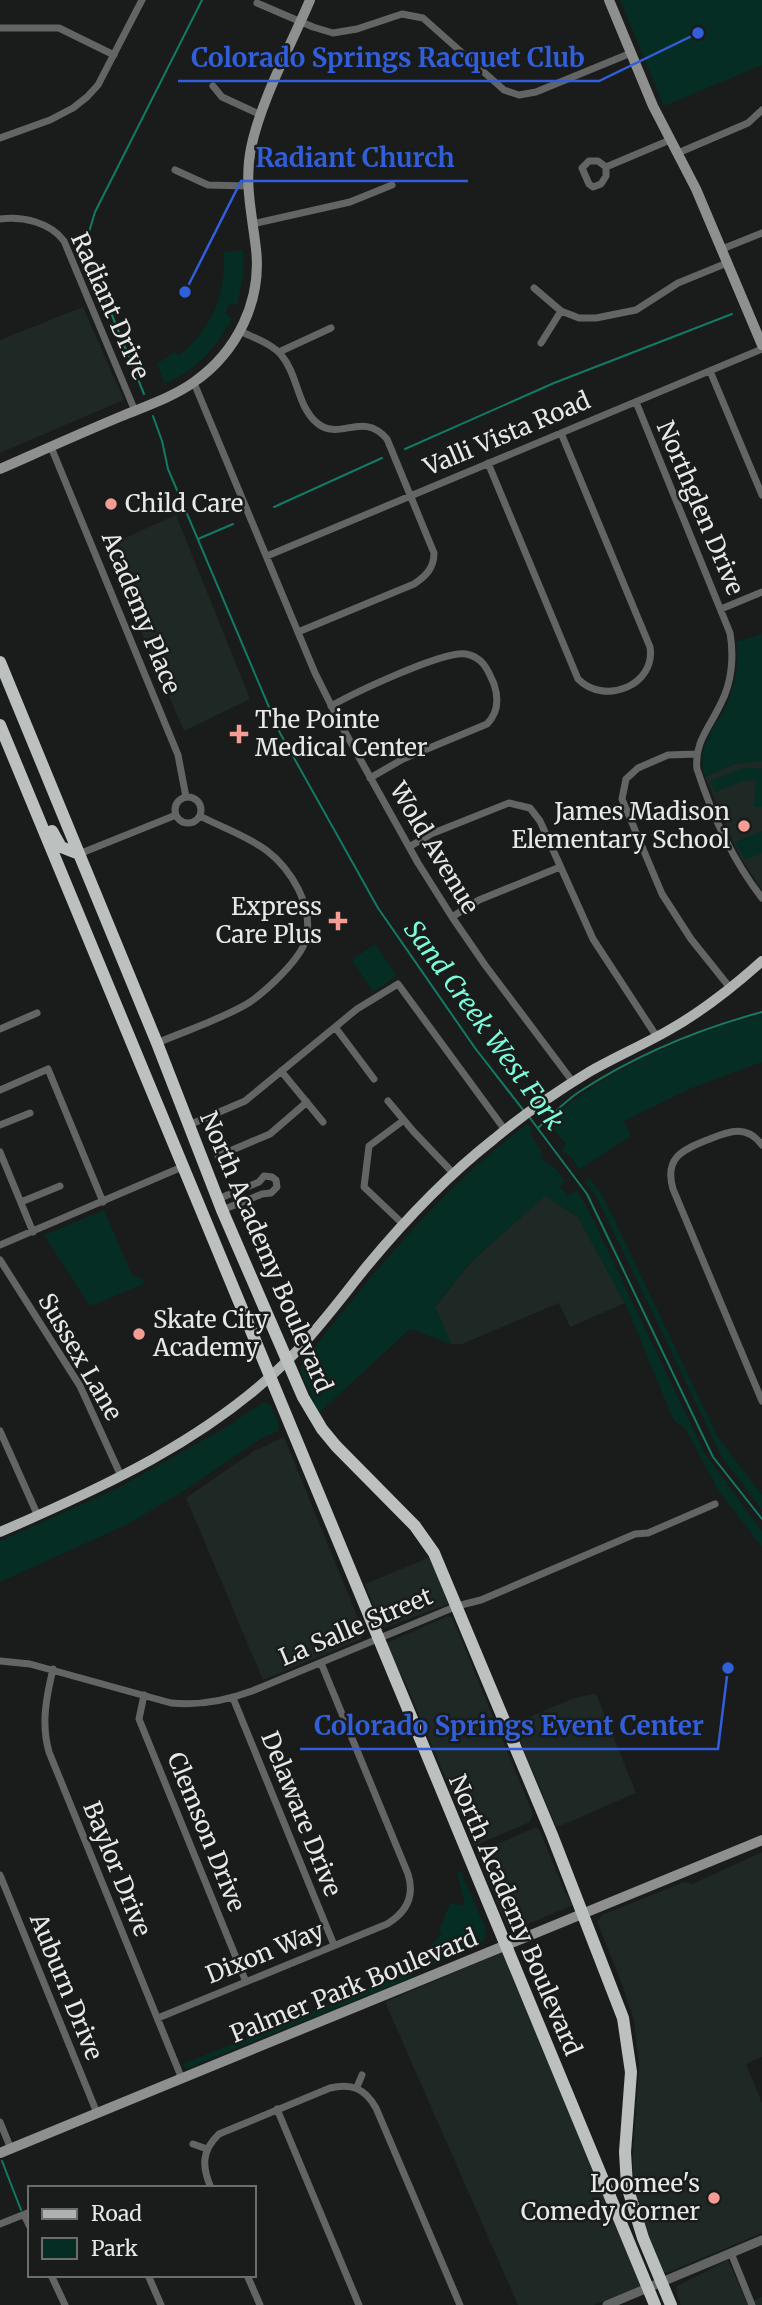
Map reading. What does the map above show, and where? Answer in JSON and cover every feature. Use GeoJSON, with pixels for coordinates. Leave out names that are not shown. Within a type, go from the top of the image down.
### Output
{"type":"FeatureCollection","features":[{"type":"Feature","properties":{"kind":"highway","name":"North Academy Boulevard"},"geometry":{"type":"LineString","coordinates":[[0,662],[286,1362],[322,1429],[423,1536],[434,1553],[583,1912],[623,2018],[631,2072],[625,2152],[627,2186],[642,2238],[671,2305]]}},
{"type":"Feature","properties":{"kind":"highway","name":"North Academy Boulevard"},"geometry":{"type":"LineString","coordinates":[[0,725],[655,2305]]}},
{"type":"Feature","properties":{"kind":"highway"},"geometry":{"type":"LineString","coordinates":[[19,771],[31,781],[55,840],[61,847],[79,854]]}},
{"type":"Feature","properties":{"kind":"main road"},"geometry":{"type":"LineString","coordinates":[[0,469],[194,383],[223,356],[240,331],[250,307],[256,279],[256,251],[248,186],[251,149],[261,115],[310,0]]}},
{"type":"Feature","properties":{"kind":"main road"},"geometry":{"type":"LineString","coordinates":[[609,0],[670,140],[696,189],[762,347]]}},
{"type":"Feature","properties":{"kind":"main road"},"geometry":{"type":"LineString","coordinates":[[0,1532],[121,1476],[221,1415],[286,1362],[313,1334],[404,1225],[454,1174],[509,1127],[573,1082],[657,1037],[731,989],[762,961]]}},
{"type":"Feature","properties":{"kind":"main road","name":"Palmer Park Boulevard"},"geometry":{"type":"LineString","coordinates":[[0,2153],[762,1840]]}},
{"type":"Feature","properties":{"kind":"street"},"geometry":{"type":"LineString","coordinates":[[0,138],[73,108],[98,85],[142,0]]}},
{"type":"Feature","properties":{"kind":"street"},"geometry":{"type":"LineString","coordinates":[[257,3],[323,31],[345,32],[393,16],[416,16],[429,22],[504,90],[519,95],[536,92],[631,53]]}},
{"type":"Feature","properties":{"kind":"street"},"geometry":{"type":"LineString","coordinates":[[416,16],[419,5]]}},
{"type":"Feature","properties":{"kind":"street"},"geometry":{"type":"LineString","coordinates":[[0,29],[59,28],[114,55]]}},
{"type":"Feature","properties":{"kind":"street"},"geometry":{"type":"LineString","coordinates":[[213,86],[222,97],[261,115]]}},
{"type":"Feature","properties":{"kind":"street"},"geometry":{"type":"LineString","coordinates":[[678,153],[748,123],[762,110]]}},
{"type":"Feature","properties":{"kind":"street"},"geometry":{"type":"LineString","coordinates":[[606,167],[670,140]]}},
{"type":"Feature","properties":{"kind":"street"},"geometry":{"type":"LineString","coordinates":[[175,170],[208,185],[248,186]]}},
{"type":"Feature","properties":{"kind":"street"},"geometry":{"type":"LineString","coordinates":[[252,224],[350,202],[392,185]]}},
{"type":"Feature","properties":{"kind":"street","name":"Radiant Drive"},"geometry":{"type":"LineString","coordinates":[[0,219],[18,219],[44,225],[57,232],[64,241],[135,411]]}},
{"type":"Feature","properties":{"kind":"street"},"geometry":{"type":"LineString","coordinates":[[722,249],[762,233]]}},
{"type":"Feature","properties":{"kind":"street"},"geometry":{"type":"LineString","coordinates":[[534,288],[561,311],[587,318],[630,313],[678,283],[727,263]]}},
{"type":"Feature","properties":{"kind":"street"},"geometry":{"type":"LineString","coordinates":[[541,343],[561,311]]}},
{"type":"Feature","properties":{"kind":"street"},"geometry":{"type":"LineString","coordinates":[[279,352],[331,328]]}},
{"type":"Feature","properties":{"kind":"street"},"geometry":{"type":"LineString","coordinates":[[240,331],[279,352],[315,421],[330,429],[362,425],[382,433],[391,446],[433,546],[434,559],[427,573],[414,584],[298,632]]}},
{"type":"Feature","properties":{"kind":"street","name":"Valli Vista Road"},"geometry":{"type":"LineString","coordinates":[[267,556],[762,347]]}},
{"type":"Feature","properties":{"kind":"street"},"geometry":{"type":"LineString","coordinates":[[710,371],[762,495]]}},
{"type":"Feature","properties":{"kind":"street","name":"Wold Avenue"},"geometry":{"type":"LineString","coordinates":[[194,383],[298,632],[331,706],[370,778],[452,918],[573,1082]]}},
{"type":"Feature","properties":{"kind":"street","name":"Northglen Drive"},"geometry":{"type":"LineString","coordinates":[[635,402],[721,609],[732,645],[729,679],[721,703],[700,739],[696,754]]}},
{"type":"Feature","properties":{"kind":"street"},"geometry":{"type":"LineString","coordinates":[[488,463],[578,679],[589,688],[602,693],[624,687],[638,680],[648,669],[652,655],[561,433]]}},
{"type":"Feature","properties":{"kind":"street","name":"Academy Place"},"geometry":{"type":"LineString","coordinates":[[51,447],[178,755],[186,797]]}},
{"type":"Feature","properties":{"kind":"street"},"geometry":{"type":"LineString","coordinates":[[721,609],[762,592]]}},
{"type":"Feature","properties":{"kind":"street"},"geometry":{"type":"LineString","coordinates":[[331,706],[449,655],[468,654],[482,662],[488,670],[498,699],[495,713],[487,724],[403,759],[370,778]]}},
{"type":"Feature","properties":{"kind":"street"},"geometry":{"type":"LineString","coordinates":[[731,989],[691,939],[662,894],[622,799],[626,779],[638,768],[668,755],[696,754],[699,777],[727,844],[762,898]]}},
{"type":"Feature","properties":{"kind":"street"},"geometry":{"type":"LineString","coordinates":[[186,797],[199,802],[200,817],[193,822],[186,823],[176,815],[176,805],[186,797]]}},
{"type":"Feature","properties":{"kind":"street"},"geometry":{"type":"LineString","coordinates":[[409,847],[431,834],[502,804],[516,803],[530,808],[535,813],[593,939],[657,1037]]}},
{"type":"Feature","properties":{"kind":"street"},"geometry":{"type":"LineString","coordinates":[[79,854],[176,815]]}},
{"type":"Feature","properties":{"kind":"street"},"geometry":{"type":"LineString","coordinates":[[157,1043],[249,1002],[296,959],[306,939],[307,920],[301,893],[284,865],[265,849],[200,817]]}},
{"type":"Feature","properties":{"kind":"street"},"geometry":{"type":"LineString","coordinates":[[452,918],[479,900],[560,867]]}},
{"type":"Feature","properties":{"kind":"street"},"geometry":{"type":"LineString","coordinates":[[188,1125],[245,1101],[357,1009],[398,984],[509,1127]]}},
{"type":"Feature","properties":{"kind":"street"},"geometry":{"type":"LineString","coordinates":[[0,1029],[37,1013]]}},
{"type":"Feature","properties":{"kind":"street"},"geometry":{"type":"LineString","coordinates":[[335,1027],[374,1079]]}},
{"type":"Feature","properties":{"kind":"street"},"geometry":{"type":"LineString","coordinates":[[0,1090],[48,1069],[103,1202]]}},
{"type":"Feature","properties":{"kind":"street"},"geometry":{"type":"LineString","coordinates":[[281,1071],[323,1122]]}},
{"type":"Feature","properties":{"kind":"street"},"geometry":{"type":"LineString","coordinates":[[388,1101],[413,1132],[454,1174]]}},
{"type":"Feature","properties":{"kind":"street"},"geometry":{"type":"LineString","coordinates":[[218,1156],[270,1135],[307,1102]]}},
{"type":"Feature","properties":{"kind":"street"},"geometry":{"type":"LineString","coordinates":[[0,1125],[30,1113]]}},
{"type":"Feature","properties":{"kind":"street"},"geometry":{"type":"LineString","coordinates":[[404,1120],[369,1146],[364,1187],[404,1225]]}},
{"type":"Feature","properties":{"kind":"street"},"geometry":{"type":"LineString","coordinates":[[413,1132],[420,1125]]}},
{"type":"Feature","properties":{"kind":"street"},"geometry":{"type":"LineString","coordinates":[[762,1145],[747,1132],[729,1131],[685,1149],[676,1157],[671,1170],[673,1189],[762,1401]]}},
{"type":"Feature","properties":{"kind":"street"},"geometry":{"type":"LineString","coordinates":[[0,1152],[33,1232]]}},
{"type":"Feature","properties":{"kind":"street"},"geometry":{"type":"LineString","coordinates":[[0,1245],[182,1167]]}},
{"type":"Feature","properties":{"kind":"street"},"geometry":{"type":"LineString","coordinates":[[264,1176],[276,1180],[277,1187],[271,1193],[220,1205],[259,1182],[264,1176]]}},
{"type":"Feature","properties":{"kind":"street"},"geometry":{"type":"LineString","coordinates":[[20,1202],[60,1186]]}},
{"type":"Feature","properties":{"kind":"street","name":"Sussex Lane"},"geometry":{"type":"LineString","coordinates":[[0,1260],[84,1393],[121,1476]]}},
{"type":"Feature","properties":{"kind":"street"},"geometry":{"type":"LineString","coordinates":[[0,1431],[38,1516]]}},
{"type":"Feature","properties":{"kind":"street","name":"La Salle Street"},"geometry":{"type":"LineString","coordinates":[[0,1661],[20,1661],[53,1669],[171,1703],[192,1704],[233,1698],[457,1606],[481,1600],[635,1534],[648,1533],[716,1504]]}},
{"type":"Feature","properties":{"kind":"street","name":"Dixon Way"},"geometry":{"type":"LineString","coordinates":[[158,2018],[387,1924],[406,1907],[411,1885],[321,1663]]}},
{"type":"Feature","properties":{"kind":"street","name":"Baylor Drive"},"geometry":{"type":"LineString","coordinates":[[53,1669],[45,1711],[45,1733],[49,1752],[182,2079]]}},
{"type":"Feature","properties":{"kind":"street","name":"Clemson Drive"},"geometry":{"type":"LineString","coordinates":[[144,1695],[139,1719],[246,1982]]}},
{"type":"Feature","properties":{"kind":"street","name":"Delaware Drive"},"geometry":{"type":"LineString","coordinates":[[233,1698],[334,1945]]}},
{"type":"Feature","properties":{"kind":"street","name":"Auburn Drive"},"geometry":{"type":"LineString","coordinates":[[0,1875],[97,2113]]}},
{"type":"Feature","properties":{"kind":"street"},"geometry":{"type":"LineString","coordinates":[[357,2087],[362,2075]]}},
{"type":"Feature","properties":{"kind":"street"},"geometry":{"type":"LineString","coordinates":[[210,2186],[204,2165],[207,2149],[213,2139],[225,2130],[330,2088],[347,2085],[357,2087],[367,2094],[376,2108],[460,2305]]}},
{"type":"Feature","properties":{"kind":"street"},"geometry":{"type":"LineString","coordinates":[[277,2109],[359,2305]]}},
{"type":"Feature","properties":{"kind":"street"},"geometry":{"type":"LineString","coordinates":[[0,2122],[11,2149]]}},
{"type":"Feature","properties":{"kind":"street"},"geometry":{"type":"LineString","coordinates":[[193,2144],[207,2149]]}},
{"type":"Feature","properties":{"kind":"street"},"geometry":{"type":"LineString","coordinates":[[0,2224],[27,2213]]}},
{"type":"Feature","properties":{"kind":"street"},"geometry":{"type":"LineString","coordinates":[[607,2305],[762,2239]]}},
{"type":"Feature","properties":{"kind":"street"},"geometry":{"type":"LineString","coordinates":[[731,2253],[752,2305]]}},
{"type":"Feature","properties":{"kind":"street"},"geometry":{"type":"LineString","coordinates":[[52,2277],[65,2305]]}},
{"type":"Feature","properties":{"kind":"street"},"geometry":{"type":"LineString","coordinates":[[149,2277],[162,2305]]}},
{"type":"Feature","properties":{"kind":"street"},"geometry":{"type":"LineString","coordinates":[[248,2277],[260,2305]]}},
{"type":"Feature","properties":{"kind":"shaded area"},"geometry":{"type":"Polygon","coordinates":[[[83,307],[124,400],[0,453],[0,340],[83,307]]]}},
{"type":"Feature","properties":{"kind":"shaded area"},"geometry":{"type":"Polygon","coordinates":[[[176,515],[250,699],[184,731],[105,547],[176,515]]]}},
{"type":"Feature","properties":{"kind":"shaded area","name":"James Madison Elementary School"},"geometry":{"type":"Polygon","coordinates":[[[762,761],[762,890],[739,855],[705,777],[734,764],[762,761]]]}},
{"type":"Feature","properties":{"kind":"shaded area"},"geometry":{"type":"Polygon","coordinates":[[[545,1195],[578,1217],[625,1303],[570,1327],[559,1303],[462,1344],[451,1344],[435,1307],[471,1262],[545,1195]]]}},
{"type":"Feature","properties":{"kind":"shaded area"},"geometry":{"type":"Polygon","coordinates":[[[284,1437],[364,1633],[361,1639],[263,1680],[186,1498],[254,1451],[284,1437]]]}},
{"type":"Feature","properties":{"kind":"shaded area"},"geometry":{"type":"Polygon","coordinates":[[[430,1557],[448,1604],[385,1628],[365,1584],[430,1557]]]}},
{"type":"Feature","properties":{"kind":"shaded area"},"geometry":{"type":"Polygon","coordinates":[[[448,1616],[452,1617],[533,1814],[530,1822],[474,1846],[403,1677],[395,1668],[387,1643],[448,1616]]]}},
{"type":"Feature","properties":{"kind":"shaded area"},"geometry":{"type":"Polygon","coordinates":[[[595,1694],[636,1793],[556,1826],[514,1727],[515,1723],[574,1698],[595,1694]]]}},
{"type":"Feature","properties":{"kind":"shaded area"},"geometry":{"type":"Polygon","coordinates":[[[536,1827],[573,1905],[512,1931],[507,1927],[477,1853],[536,1827]]]}},
{"type":"Feature","properties":{"kind":"shaded area"},"geometry":{"type":"Polygon","coordinates":[[[762,1852],[762,2057],[746,2064],[762,2103],[762,2233],[667,2273],[664,2272],[643,2223],[633,2181],[639,2064],[634,2021],[597,1922],[602,1915],[684,1882],[692,1884],[762,1852]]]}},
{"type":"Feature","properties":{"kind":"shaded area"},"geometry":{"type":"Polygon","coordinates":[[[503,1952],[642,2286],[594,2305],[518,2305],[385,2002],[503,1952]]]}},
{"type":"Feature","properties":{"kind":"shaded area"},"geometry":{"type":"Polygon","coordinates":[[[728,2260],[747,2303],[762,2297],[762,2305],[681,2305],[676,2292],[677,2286],[728,2260]]]}},
{"type":"Feature","properties":{"kind":"green space"},"geometry":{"type":"Polygon","coordinates":[[[620,0],[762,0],[762,65],[664,106],[620,0]]]}},
{"type":"Feature","properties":{"kind":"green space"},"geometry":{"type":"Polygon","coordinates":[[[243,250],[243,277],[237,305],[229,304],[225,313],[232,319],[204,357],[186,372],[165,383],[157,364],[175,352],[181,354],[202,332],[220,295],[224,252],[243,250]]]}},
{"type":"Feature","properties":{"kind":"green space"},"geometry":{"type":"Polygon","coordinates":[[[762,634],[762,761],[734,764],[705,777],[702,757],[704,748],[732,691],[737,666],[736,642],[762,634]]]}},
{"type":"Feature","properties":{"kind":"green space"},"geometry":{"type":"Polygon","coordinates":[[[744,768],[762,768],[762,807],[754,807],[756,780],[743,781],[715,792],[710,781],[744,768]]]}},
{"type":"Feature","properties":{"kind":"green space"},"geometry":{"type":"Polygon","coordinates":[[[762,831],[762,853],[745,860],[735,842],[762,831]]]}},
{"type":"Feature","properties":{"kind":"green space"},"geometry":{"type":"Polygon","coordinates":[[[375,944],[397,976],[373,992],[352,960],[375,944]]]}},
{"type":"Feature","properties":{"kind":"green space"},"geometry":{"type":"Polygon","coordinates":[[[762,1014],[762,1062],[689,1089],[624,1121],[631,1136],[578,1170],[573,1159],[561,1150],[566,1144],[547,1122],[595,1086],[676,1043],[762,1014]]]}},
{"type":"Feature","properties":{"kind":"green space"},"geometry":{"type":"Polygon","coordinates":[[[527,1124],[543,1153],[540,1158],[553,1166],[565,1181],[560,1187],[568,1196],[576,1190],[587,1207],[705,1454],[762,1531],[762,1547],[718,1490],[685,1428],[674,1421],[625,1303],[578,1217],[545,1196],[471,1262],[435,1306],[451,1344],[410,1329],[319,1413],[300,1370],[303,1362],[354,1297],[435,1205],[527,1124]]]}},
{"type":"Feature","properties":{"kind":"green space"},"geometry":{"type":"Polygon","coordinates":[[[590,1178],[604,1198],[718,1437],[762,1495],[762,1510],[722,1457],[596,1196],[585,1182],[590,1178]]]}},
{"type":"Feature","properties":{"kind":"green space"},"geometry":{"type":"Polygon","coordinates":[[[104,1210],[132,1275],[145,1280],[142,1285],[90,1306],[44,1235],[104,1210]]]}},
{"type":"Feature","properties":{"kind":"green space"},"geometry":{"type":"Polygon","coordinates":[[[264,1402],[271,1405],[279,1426],[278,1431],[260,1439],[187,1489],[128,1524],[0,1582],[0,1541],[118,1488],[228,1426],[264,1402]]]}},
{"type":"Feature","properties":{"kind":"green space"},"geometry":{"type":"Polygon","coordinates":[[[460,1870],[486,1929],[483,1942],[411,1975],[410,1978],[188,2068],[184,2067],[183,2064],[427,1965],[420,1956],[442,1934],[439,1931],[450,1903],[463,1906],[457,1872],[460,1870]]]}},
{"type":"Feature","properties":{"kind":"waterway","name":"Sand Creek West Fork"},"geometry":{"type":"LineString","coordinates":[[144,394],[90,261],[89,232],[95,212],[202,0]]}},
{"type":"Feature","properties":{"kind":"waterway"},"geometry":{"type":"LineString","coordinates":[[405,449],[554,383],[732,314]]}},
{"type":"Feature","properties":{"kind":"waterway","name":"Sand Creek West Fork"},"geometry":{"type":"LineString","coordinates":[[153,416],[168,469],[280,733],[378,908],[475,1048],[524,1111]]}},
{"type":"Feature","properties":{"kind":"waterway","name":"Sand Creek West Fork"},"geometry":{"type":"LineString","coordinates":[[274,507],[382,458]]}},
{"type":"Feature","properties":{"kind":"waterway","name":"Sand Creek West Fork"},"geometry":{"type":"LineString","coordinates":[[198,539],[233,524]]}},
{"type":"Feature","properties":{"kind":"waterway"},"geometry":{"type":"LineString","coordinates":[[538,1128],[573,1096],[644,1055],[691,1035],[762,1012]]}},
{"type":"Feature","properties":{"kind":"waterway","name":"Sand Creek West Fork"},"geometry":{"type":"LineString","coordinates":[[530,1118],[587,1194],[713,1457],[762,1519]]}},
{"type":"Feature","properties":{"kind":"waterway"},"geometry":{"type":"LineString","coordinates":[[2,2161],[21,2210]]}},
{"type":"Feature","properties":{"kind":"place","name":"Colorado Springs Racquet Club"},"geometry":{"type":"Point","coordinates":[698,33]}},
{"type":"Feature","properties":{"kind":"place","name":"Radiant Church"},"geometry":{"type":"Point","coordinates":[185,292]}},
{"type":"Feature","properties":{"kind":"place","name":"Child Care"},"geometry":{"type":"Point","coordinates":[111,504]}},
{"type":"Feature","properties":{"kind":"place","name":"The Pointe Medical Center"},"geometry":{"type":"Point","coordinates":[239,734]}},
{"type":"Feature","properties":{"kind":"place","name":"James Madison Elementary School"},"geometry":{"type":"Point","coordinates":[744,826]}},
{"type":"Feature","properties":{"kind":"place","name":"Express Care Plus"},"geometry":{"type":"Point","coordinates":[338,921]}},
{"type":"Feature","properties":{"kind":"place","name":"Skate City Academy"},"geometry":{"type":"Point","coordinates":[139,1334]}},
{"type":"Feature","properties":{"kind":"place","name":"Colorado Springs Event Center"},"geometry":{"type":"Point","coordinates":[728,1668]}},
{"type":"Feature","properties":{"kind":"place","name":"Loomee's Comedy Corner"},"geometry":{"type":"Point","coordinates":[714,2198]}}]}
